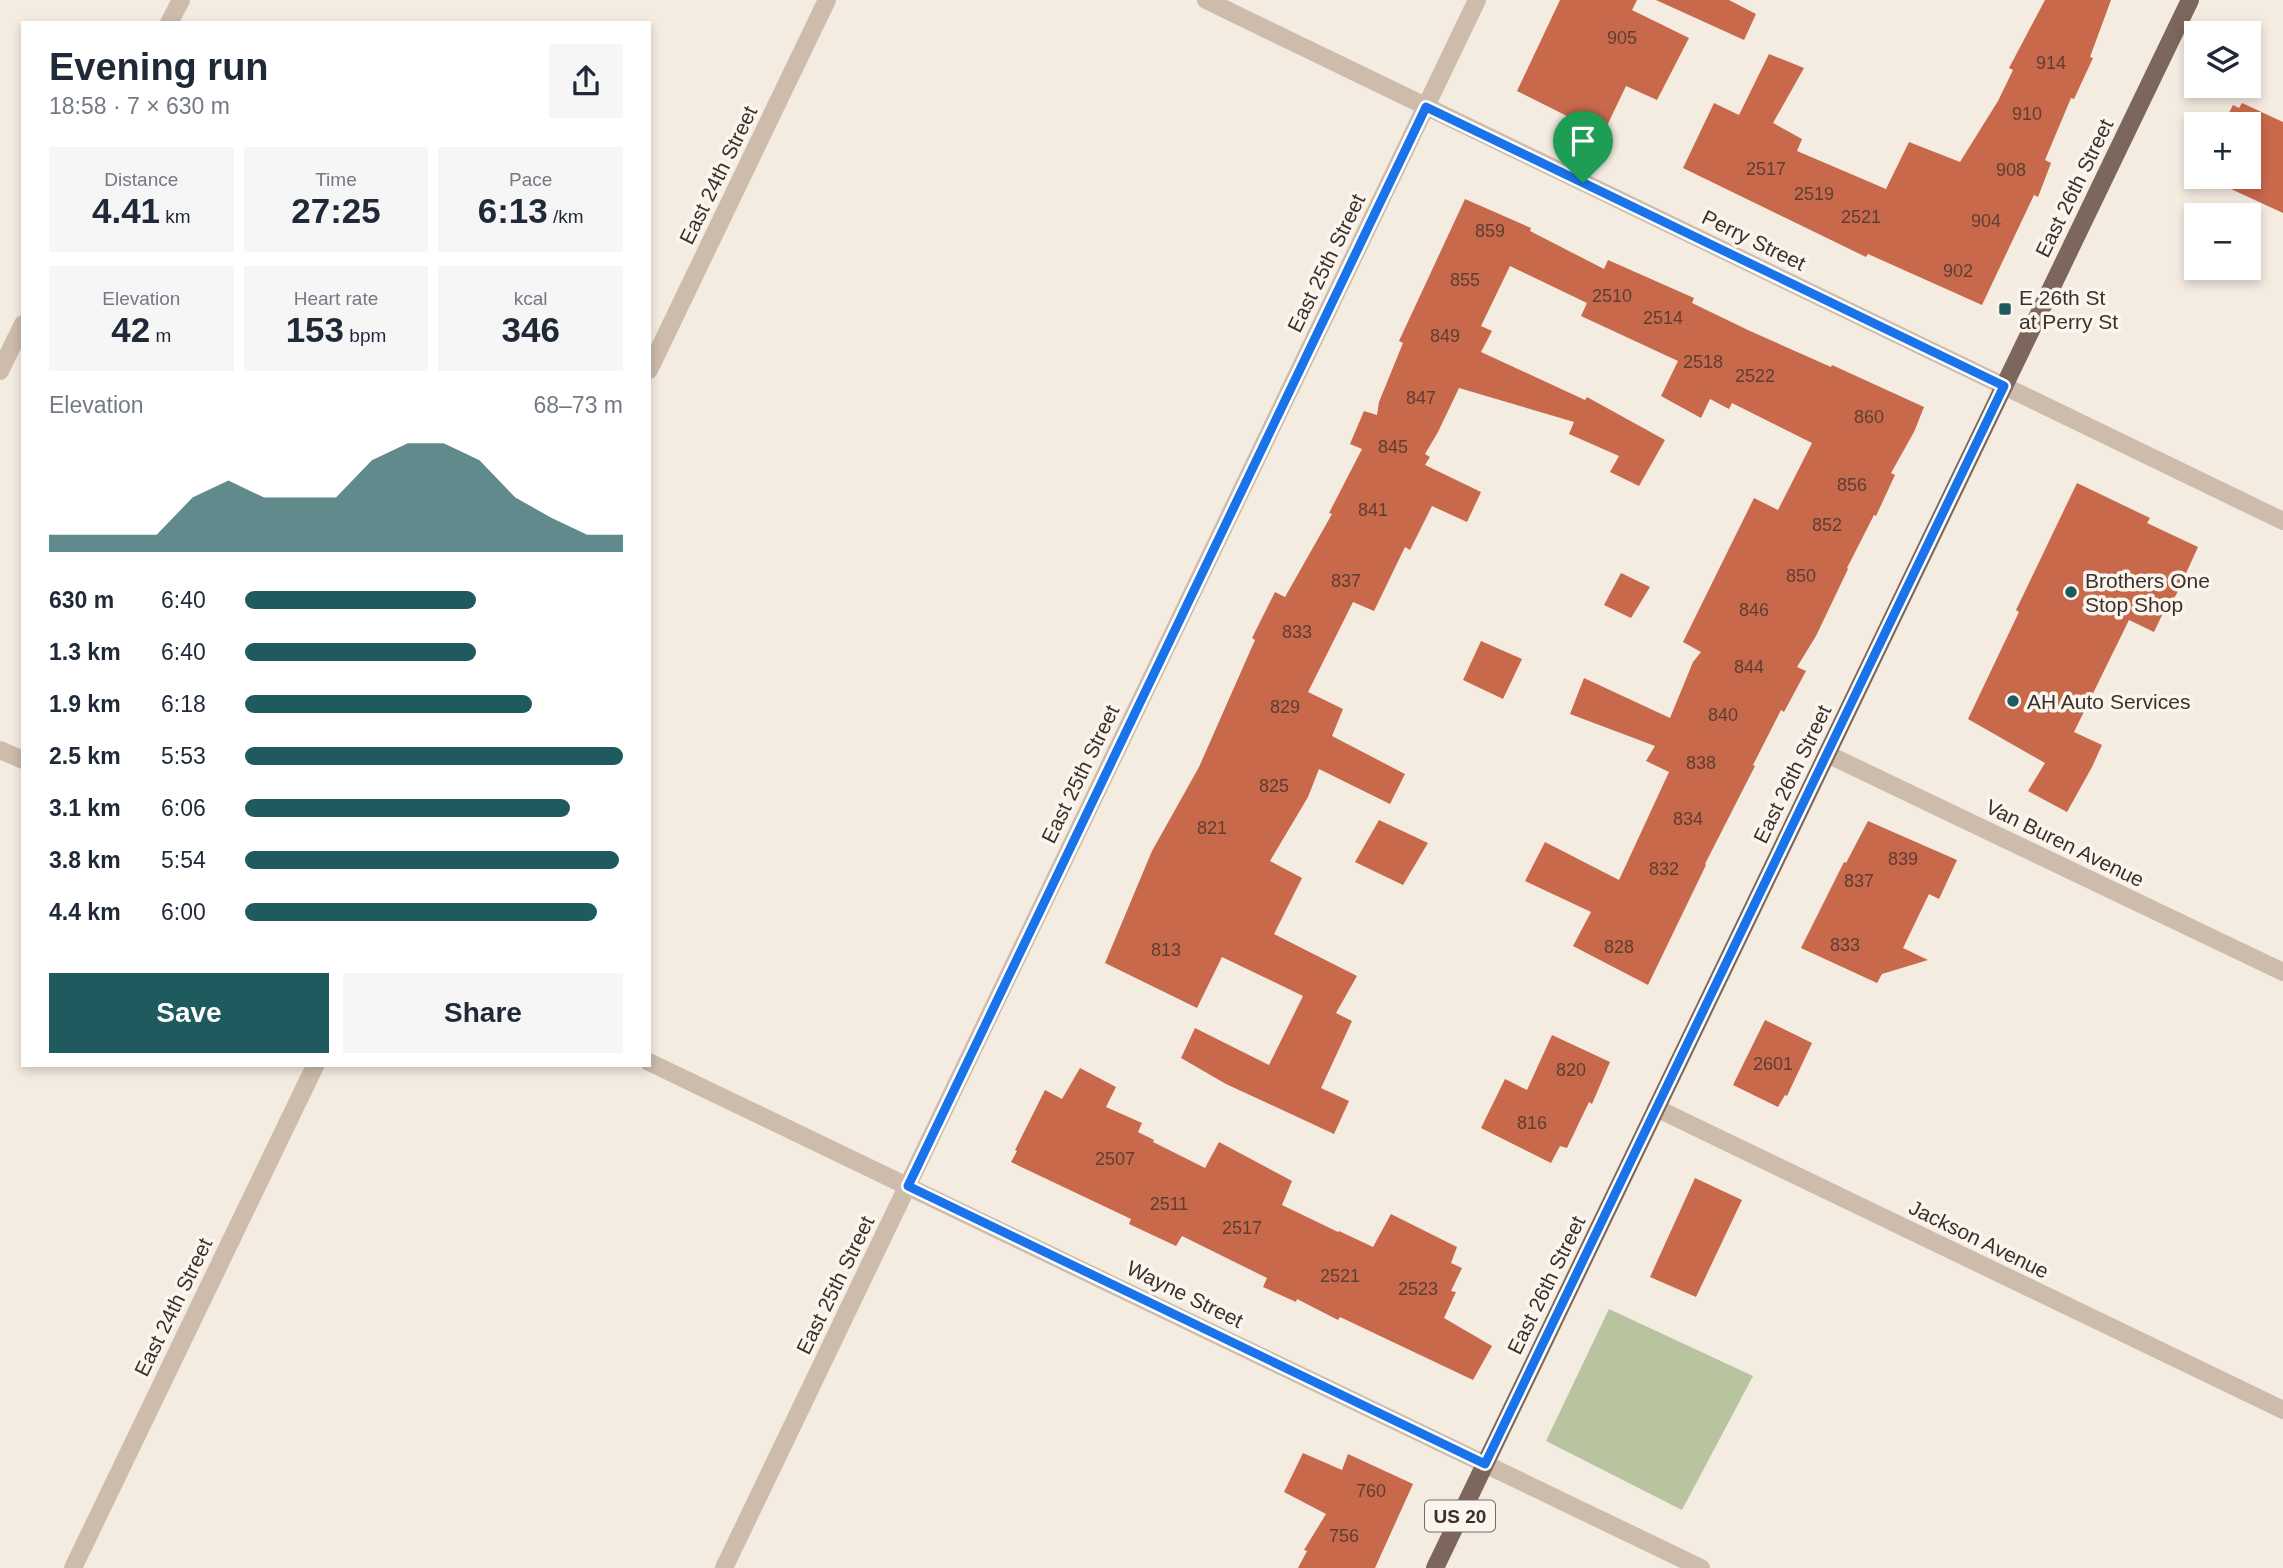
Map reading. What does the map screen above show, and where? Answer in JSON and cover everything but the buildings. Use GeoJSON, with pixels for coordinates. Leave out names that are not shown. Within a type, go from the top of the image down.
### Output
{"type":"FeatureCollection","features":[{"type":"Feature","properties":{"kind":"main road","name":"East 26th Street"},"geometry":{"type":"LineString","coordinates":[[1435,1568],[2190,0]]}},
{"type":"Feature","properties":{"kind":"street"},"geometry":{"type":"LineString","coordinates":[[170,21],[181,0]]}},
{"type":"Feature","properties":{"kind":"street","name":"East 24th Street"},"geometry":{"type":"LineString","coordinates":[[651,366],[827,0]]}},
{"type":"Feature","properties":{"kind":"street","name":"Perry Street"},"geometry":{"type":"LineString","coordinates":[[1206,0],[2283,521]]}},
{"type":"Feature","properties":{"kind":"street","name":"East 25th Street"},"geometry":{"type":"LineString","coordinates":[[724,1568],[1477,0]]}},
{"type":"Feature","properties":{"kind":"street"},"geometry":{"type":"LineString","coordinates":[[0,371],[21,328]]}},
{"type":"Feature","properties":{"kind":"street"},"geometry":{"type":"LineString","coordinates":[[0,750],[21,760]]}},
{"type":"Feature","properties":{"kind":"street","name":"Van Buren Avenue"},"geometry":{"type":"LineString","coordinates":[[1827,754],[2283,972]]}},
{"type":"Feature","properties":{"kind":"street","name":"Wayne Street"},"geometry":{"type":"LineString","coordinates":[[651,1063],[1701,1568]]}},
{"type":"Feature","properties":{"kind":"street","name":"East 24th Street"},"geometry":{"type":"LineString","coordinates":[[73,1568],[315,1067]]}},
{"type":"Feature","properties":{"kind":"street","name":"Jackson Avenue"},"geometry":{"type":"LineString","coordinates":[[1656,1108],[2283,1410]]}},
{"type":"Feature","properties":{"kind":"green space"},"geometry":{"type":"Polygon","coordinates":[[[1609,1309],[1753,1376],[1682,1510],[1546,1441],[1609,1309]]]}},
{"type":"Feature","properties":{"kind":"place","name":"E 26th St at Perry St"},"geometry":{"type":"Point","coordinates":[2005,309]}},
{"type":"Feature","properties":{"kind":"place","name":"Brothers One Stop Shop"},"geometry":{"type":"Point","coordinates":[2071,592]}},
{"type":"Feature","properties":{"kind":"place","name":"AH Auto Services"},"geometry":{"type":"Point","coordinates":[2013,701]}},
{"type":"Feature","properties":{"kind":"route"},"geometry":{"type":"LineString","coordinates":[[1426,107],[1583,183],[2004,386],[1485,1464],[908,1186],[1426,107]]}}]}
